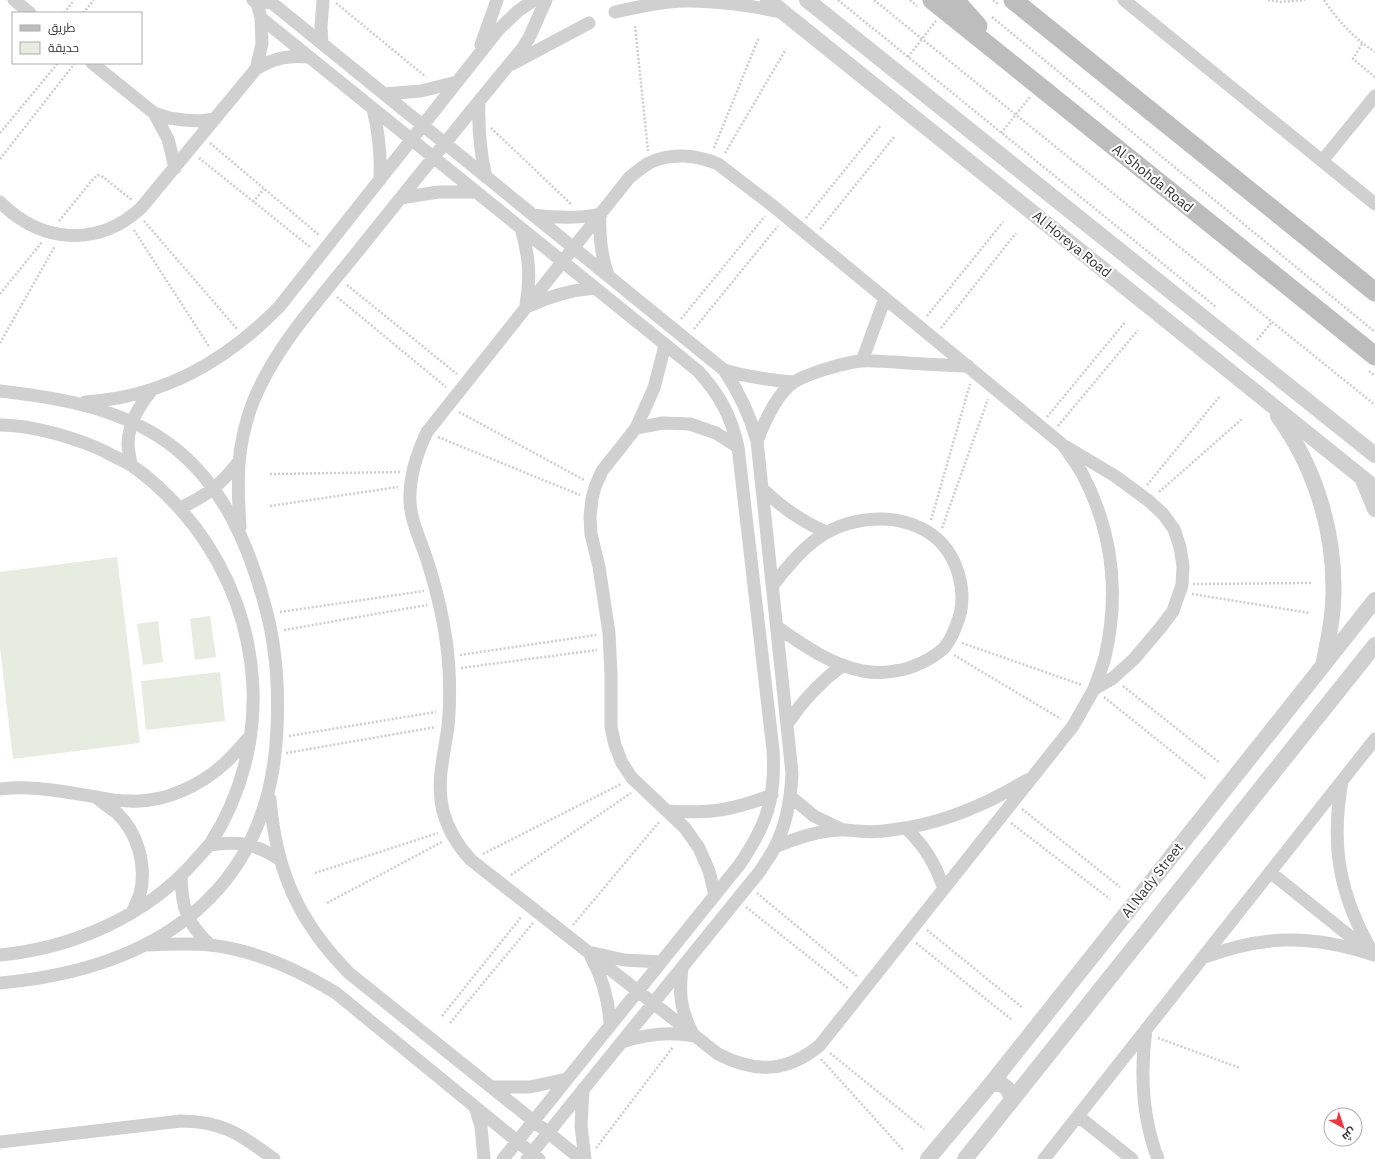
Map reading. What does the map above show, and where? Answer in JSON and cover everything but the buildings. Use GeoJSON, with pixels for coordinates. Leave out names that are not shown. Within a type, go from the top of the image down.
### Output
{"type":"FeatureCollection","features":[{"type":"Feature","properties":{"kind":"main road","name":"Al Shohda Road"},"geometry":{"type":"LineString","coordinates":[[932,0],[1375,356]]}},
{"type":"Feature","properties":{"kind":"main road"},"geometry":{"type":"LineString","coordinates":[[955,0],[980,28],[985,38],[985,43]]}},
{"type":"Feature","properties":{"kind":"main road"},"geometry":{"type":"LineString","coordinates":[[1013,0],[1375,292]]}},
{"type":"Feature","properties":{"kind":"street"},"geometry":{"type":"LineString","coordinates":[[14,0],[29,12]]}},
{"type":"Feature","properties":{"kind":"street"},"geometry":{"type":"LineString","coordinates":[[256,69],[262,44],[262,30],[261,18],[255,2],[272,3],[285,0]]}},
{"type":"Feature","properties":{"kind":"street"},"geometry":{"type":"LineString","coordinates":[[322,44],[321,27],[323,0]]}},
{"type":"Feature","properties":{"kind":"street"},"geometry":{"type":"LineString","coordinates":[[477,56],[497,0]]}},
{"type":"Feature","properties":{"kind":"street"},"geometry":{"type":"LineString","coordinates":[[74,403],[100,401],[152,390],[180,379],[217,359],[245,339],[279,307],[422,125],[507,20],[534,0]]}},
{"type":"Feature","properties":{"kind":"street"},"geometry":{"type":"LineString","coordinates":[[241,535],[238,482],[239,461],[245,429],[253,403],[264,378],[278,354],[328,289],[529,38],[546,0]]}},
{"type":"Feature","properties":{"kind":"street","name":"Al Horeya Road"},"geometry":{"type":"LineString","coordinates":[[768,0],[1369,483]]}},
{"type":"Feature","properties":{"kind":"street","name":"Al Horeya Road"},"geometry":{"type":"LineString","coordinates":[[807,0],[1375,455]]}},
{"type":"Feature","properties":{"kind":"street"},"geometry":{"type":"LineString","coordinates":[[1124,0],[1375,204]]}},
{"type":"Feature","properties":{"kind":"street"},"geometry":{"type":"LineString","coordinates":[[615,12],[648,5],[682,1],[715,2],[783,12]]}},
{"type":"Feature","properties":{"kind":"street"},"geometry":{"type":"LineString","coordinates":[[144,946],[177,944],[210,946],[254,955],[276,962],[316,981],[336,993],[517,1141],[533,1157],[548,1132],[760,871],[775,846],[785,822],[791,797],[792,773],[788,723],[758,441],[747,411],[733,383],[724,370],[272,3]]}},
{"type":"Feature","properties":{"kind":"street"},"geometry":{"type":"LineString","coordinates":[[261,18],[698,371],[720,398],[734,430],[738,447],[773,750],[774,772],[772,795],[765,820],[754,843],[740,864],[503,1159]]}},
{"type":"Feature","properties":{"kind":"street"},"geometry":{"type":"LineString","coordinates":[[507,66],[589,23]]}},
{"type":"Feature","properties":{"kind":"street"},"geometry":{"type":"LineString","coordinates":[[0,202],[12,213],[30,225],[50,233],[79,235],[96,233],[112,227],[132,216],[202,136],[256,69],[281,57],[295,55],[309,57]]}},
{"type":"Feature","properties":{"kind":"street"},"geometry":{"type":"LineString","coordinates":[[93,64],[154,113],[169,118],[184,120],[200,121],[215,119]]}},
{"type":"Feature","properties":{"kind":"street"},"geometry":{"type":"LineString","coordinates":[[384,94],[439,87],[457,82]]}},
{"type":"Feature","properties":{"kind":"street"},"geometry":{"type":"LineString","coordinates":[[1322,161],[1375,96]]}},
{"type":"Feature","properties":{"kind":"street"},"geometry":{"type":"LineString","coordinates":[[479,102],[478,115],[480,143],[486,177]]}},
{"type":"Feature","properties":{"kind":"street"},"geometry":{"type":"LineString","coordinates":[[373,109],[378,126],[380,144],[380,180]]}},
{"type":"Feature","properties":{"kind":"street"},"geometry":{"type":"LineString","coordinates":[[154,113],[168,140],[175,168]]}},
{"type":"Feature","properties":{"kind":"street"},"geometry":{"type":"LineString","coordinates":[[1063,445],[1081,471],[1095,500],[1105,531],[1112,562],[1113,594],[1111,627],[1105,658],[1094,689],[1073,726],[868,985],[817,1048],[799,1059],[783,1065],[766,1068],[749,1067],[733,1062],[688,1035],[653,1003],[471,860],[461,849],[451,833],[443,811],[440,792],[441,772],[448,725],[449,670],[445,628],[436,590],[416,530],[410,504],[412,472],[418,451],[427,432],[629,178],[649,163],[669,156],[689,156],[714,162],[773,206],[1063,445],[1115,476],[1144,497],[1163,514],[1174,529],[1180,547],[1183,566],[1181,588],[1173,611],[1134,659],[1113,678],[1094,689]]}},
{"type":"Feature","properties":{"kind":"street"},"geometry":{"type":"LineString","coordinates":[[401,198],[438,192],[476,192]]}},
{"type":"Feature","properties":{"kind":"street"},"geometry":{"type":"LineString","coordinates":[[533,215],[550,217],[584,217],[600,214]]}},
{"type":"Feature","properties":{"kind":"street"},"geometry":{"type":"LineString","coordinates":[[600,214],[600,246],[608,275]]}},
{"type":"Feature","properties":{"kind":"street"},"geometry":{"type":"LineString","coordinates":[[521,228],[527,248],[529,268],[529,288],[525,308]]}},
{"type":"Feature","properties":{"kind":"street"},"geometry":{"type":"LineString","coordinates":[[525,308],[559,294],[595,288]]}},
{"type":"Feature","properties":{"kind":"street"},"geometry":{"type":"LineString","coordinates":[[862,361],[885,298]]}},
{"type":"Feature","properties":{"kind":"street"},"geometry":{"type":"LineString","coordinates":[[665,345],[654,388],[636,428],[602,472],[595,486],[590,517],[591,534],[604,593],[609,633],[612,681],[611,727],[615,745],[622,763],[637,782],[685,828],[699,848],[709,871],[715,895]]}},
{"type":"Feature","properties":{"kind":"street"},"geometry":{"type":"LineString","coordinates":[[758,441],[763,424],[781,395],[793,382],[815,373],[862,361],[971,368]]}},
{"type":"Feature","properties":{"kind":"street"},"geometry":{"type":"LineString","coordinates":[[724,370],[747,376],[793,382]]}},
{"type":"Feature","properties":{"kind":"street"},"geometry":{"type":"LineString","coordinates":[[130,465],[128,443],[132,421],[140,404],[152,390]]}},
{"type":"Feature","properties":{"kind":"street"},"geometry":{"type":"LineString","coordinates":[[0,391],[49,397],[106,412],[132,421],[155,434],[196,468],[214,489],[228,509],[241,535],[257,574],[272,632],[277,668],[278,703],[275,755],[269,791],[260,821],[237,865],[223,885],[188,918],[169,932],[144,946],[71,972],[33,980],[0,983]]}},
{"type":"Feature","properties":{"kind":"street"},"geometry":{"type":"LineString","coordinates":[[1267,401],[1285,426],[1301,453],[1314,481],[1328,533],[1333,572],[1333,603],[1323,665]]}},
{"type":"Feature","properties":{"kind":"street"},"geometry":{"type":"LineString","coordinates":[[636,428],[663,423],[690,424],[716,433],[738,447]]}},
{"type":"Feature","properties":{"kind":"street"},"geometry":{"type":"LineString","coordinates":[[0,425],[49,432],[91,445],[130,465],[158,486],[180,508],[205,540],[226,575],[241,613],[250,652],[254,693],[252,734],[243,771],[229,808],[209,845],[181,876],[158,895],[133,911],[80,938],[22,953],[0,955]]}},
{"type":"Feature","properties":{"kind":"street"},"geometry":{"type":"LineString","coordinates":[[180,508],[198,500],[214,489],[228,476],[239,461]]}},
{"type":"Feature","properties":{"kind":"street"},"geometry":{"type":"LineString","coordinates":[[1369,483],[1375,509]]}},
{"type":"Feature","properties":{"kind":"street"},"geometry":{"type":"LineString","coordinates":[[763,489],[776,503],[792,515],[826,532]]}},
{"type":"Feature","properties":{"kind":"street"},"geometry":{"type":"LineString","coordinates":[[773,585],[797,556],[826,532],[845,523],[866,519],[887,519],[908,523],[928,532],[938,540],[951,557],[960,577],[962,598],[959,619],[947,644],[926,661],[906,669],[885,672],[863,671],[843,665],[809,648],[777,627]]}},
{"type":"Feature","properties":{"kind":"street","name":"Al Nady Street"},"geometry":{"type":"LineString","coordinates":[[928,1159],[990,1085],[1375,600]]}},
{"type":"Feature","properties":{"kind":"street","name":"Al Nady Street"},"geometry":{"type":"LineString","coordinates":[[965,1159],[1375,645]]}},
{"type":"Feature","properties":{"kind":"street"},"geometry":{"type":"LineString","coordinates":[[788,723],[799,706],[812,691],[843,665]]}},
{"type":"Feature","properties":{"kind":"street"},"geometry":{"type":"LineString","coordinates":[[0,789],[42,788],[97,798],[131,801],[171,795],[208,777],[224,764],[252,734]]}},
{"type":"Feature","properties":{"kind":"street"},"geometry":{"type":"LineString","coordinates":[[1044,1159],[1375,739]]}},
{"type":"Feature","properties":{"kind":"street"},"geometry":{"type":"LineString","coordinates":[[775,846],[807,835],[841,830],[873,832],[906,828],[951,816],[1000,795],[1034,776]]}},
{"type":"Feature","properties":{"kind":"street"},"geometry":{"type":"LineString","coordinates":[[1343,779],[1338,802],[1337,825],[1337,848],[1340,871],[1345,893],[1353,915],[1362,936],[1374,956]]}},
{"type":"Feature","properties":{"kind":"street"},"geometry":{"type":"LineString","coordinates":[[269,791],[274,837],[286,880],[299,908],[319,940],[333,957],[349,974],[534,1121],[586,1157]]}},
{"type":"Feature","properties":{"kind":"street"},"geometry":{"type":"LineString","coordinates":[[668,811],[694,812],[721,810],[747,804],[772,795]]}},
{"type":"Feature","properties":{"kind":"street"},"geometry":{"type":"LineString","coordinates":[[791,797],[814,816],[841,830]]}},
{"type":"Feature","properties":{"kind":"street"},"geometry":{"type":"LineString","coordinates":[[97,798],[117,814],[128,827],[137,842],[141,859],[142,876],[140,893],[133,911]]}},
{"type":"Feature","properties":{"kind":"street"},"geometry":{"type":"LineString","coordinates":[[906,828],[919,841],[930,856],[944,889]]}},
{"type":"Feature","properties":{"kind":"street"},"geometry":{"type":"LineString","coordinates":[[209,845],[230,842],[249,844],[266,850],[279,859]]}},
{"type":"Feature","properties":{"kind":"street"},"geometry":{"type":"LineString","coordinates":[[1270,872],[1374,956]]}},
{"type":"Feature","properties":{"kind":"street"},"geometry":{"type":"LineString","coordinates":[[181,876],[182,898],[188,918],[198,934],[210,946]]}},
{"type":"Feature","properties":{"kind":"street"},"geometry":{"type":"LineString","coordinates":[[1202,958],[1222,950],[1244,945],[1266,941],[1288,940],[1310,940],[1331,943],[1353,948],[1374,956]]}},
{"type":"Feature","properties":{"kind":"street"},"geometry":{"type":"LineString","coordinates":[[588,952],[624,960],[661,962]]}},
{"type":"Feature","properties":{"kind":"street"},"geometry":{"type":"LineString","coordinates":[[588,952],[598,969],[604,986],[609,1006],[610,1025]]}},
{"type":"Feature","properties":{"kind":"street"},"geometry":{"type":"LineString","coordinates":[[682,968],[680,986],[681,1003],[686,1020],[688,1035]]}},
{"type":"Feature","properties":{"kind":"street"},"geometry":{"type":"LineString","coordinates":[[1146,1031],[1143,1061],[1144,1095],[1150,1135],[1158,1159]]}},
{"type":"Feature","properties":{"kind":"street"},"geometry":{"type":"LineString","coordinates":[[622,1042],[652,1034],[668,1033],[688,1035]]}},
{"type":"Feature","properties":{"kind":"street"},"geometry":{"type":"LineString","coordinates":[[1013,1055],[1017,1064],[1021,1067],[1030,1071],[1036,1070]]}},
{"type":"Feature","properties":{"kind":"street"},"geometry":{"type":"LineString","coordinates":[[491,1087],[530,1087],[567,1079]]}},
{"type":"Feature","properties":{"kind":"street"},"geometry":{"type":"LineString","coordinates":[[990,1085],[1000,1084],[1005,1086],[1011,1095],[1011,1101]]}},
{"type":"Feature","properties":{"kind":"street"},"geometry":{"type":"LineString","coordinates":[[583,1090],[581,1126],[586,1157]]}},
{"type":"Feature","properties":{"kind":"street"},"geometry":{"type":"LineString","coordinates":[[475,1107],[481,1126],[484,1159]]}},
{"type":"Feature","properties":{"kind":"street"},"geometry":{"type":"LineString","coordinates":[[1078,1116],[1132,1159]]}},
{"type":"Feature","properties":{"kind":"street"},"geometry":{"type":"LineString","coordinates":[[0,1142],[182,1122],[197,1122],[212,1124],[240,1134],[270,1157]]}},
{"type":"Feature","properties":{"kind":"path"},"geometry":{"type":"LineString","coordinates":[[65,12],[74,0]]}},
{"type":"Feature","properties":{"kind":"path"},"geometry":{"type":"LineString","coordinates":[[84,12],[94,0]]}},
{"type":"Feature","properties":{"kind":"path"},"geometry":{"type":"LineString","coordinates":[[332,0],[439,87]]}},
{"type":"Feature","properties":{"kind":"path"},"geometry":{"type":"LineString","coordinates":[[838,0],[1220,310]]}},
{"type":"Feature","properties":{"kind":"path"},"geometry":{"type":"LineString","coordinates":[[874,0],[1375,405]]}},
{"type":"Feature","properties":{"kind":"path"},"geometry":{"type":"LineString","coordinates":[[1268,0],[1281,2],[1305,0]]}},
{"type":"Feature","properties":{"kind":"path"},"geometry":{"type":"LineString","coordinates":[[1324,0],[1341,23],[1362,44],[1375,52]]}},
{"type":"Feature","properties":{"kind":"path"},"geometry":{"type":"LineString","coordinates":[[990,15],[1375,332]]}},
{"type":"Feature","properties":{"kind":"path"},"geometry":{"type":"LineString","coordinates":[[908,57],[936,21]]}},
{"type":"Feature","properties":{"kind":"path"},"geometry":{"type":"LineString","coordinates":[[635,26],[649,163]]}},
{"type":"Feature","properties":{"kind":"path"},"geometry":{"type":"LineString","coordinates":[[714,162],[759,37]]}},
{"type":"Feature","properties":{"kind":"path"},"geometry":{"type":"LineString","coordinates":[[1362,44],[1352,59],[1375,78]]}},
{"type":"Feature","properties":{"kind":"path"},"geometry":{"type":"LineString","coordinates":[[714,162],[786,49]]}},
{"type":"Feature","properties":{"kind":"path"},"geometry":{"type":"LineString","coordinates":[[0,133],[57,64]]}},
{"type":"Feature","properties":{"kind":"path"},"geometry":{"type":"LineString","coordinates":[[0,159],[74,64]]}},
{"type":"Feature","properties":{"kind":"path"},"geometry":{"type":"LineString","coordinates":[[1001,132],[1030,97]]}},
{"type":"Feature","properties":{"kind":"path"},"geometry":{"type":"LineString","coordinates":[[478,115],[584,217]]}},
{"type":"Feature","properties":{"kind":"path"},"geometry":{"type":"LineString","coordinates":[[798,227],[881,125]]}},
{"type":"Feature","properties":{"kind":"path"},"geometry":{"type":"LineString","coordinates":[[202,136],[329,243]]}},
{"type":"Feature","properties":{"kind":"path"},"geometry":{"type":"LineString","coordinates":[[813,239],[895,136]]}},
{"type":"Feature","properties":{"kind":"path"},"geometry":{"type":"LineString","coordinates":[[190,150],[320,255]]}},
{"type":"Feature","properties":{"kind":"path"},"geometry":{"type":"LineString","coordinates":[[253,202],[264,188]]}},
{"type":"Feature","properties":{"kind":"path"},"geometry":{"type":"LineString","coordinates":[[673,328],[773,206]]}},
{"type":"Feature","properties":{"kind":"path"},"geometry":{"type":"LineString","coordinates":[[132,216],[245,339]]}},
{"type":"Feature","properties":{"kind":"path"},"geometry":{"type":"LineString","coordinates":[[132,216],[217,359]]}},
{"type":"Feature","properties":{"kind":"path"},"geometry":{"type":"LineString","coordinates":[[686,339],[785,217]]}},
{"type":"Feature","properties":{"kind":"path"},"geometry":{"type":"LineString","coordinates":[[919,326],[1003,222]]}},
{"type":"Feature","properties":{"kind":"path"},"geometry":{"type":"LineString","coordinates":[[933,337],[1016,233]]}},
{"type":"Feature","properties":{"kind":"path"},"geometry":{"type":"LineString","coordinates":[[0,343],[62,235]]}},
{"type":"Feature","properties":{"kind":"path"},"geometry":{"type":"LineString","coordinates":[[338,277],[467,382]]}},
{"type":"Feature","properties":{"kind":"path"},"geometry":{"type":"LineString","coordinates":[[328,289],[456,395]]}},
{"type":"Feature","properties":{"kind":"path"},"geometry":{"type":"LineString","coordinates":[[1040,425],[1126,321]]}},
{"type":"Feature","properties":{"kind":"path"},"geometry":{"type":"LineString","coordinates":[[1257,340],[1272,322]]}},
{"type":"Feature","properties":{"kind":"path"},"geometry":{"type":"LineString","coordinates":[[1051,434],[1138,330]]}},
{"type":"Feature","properties":{"kind":"path"},"geometry":{"type":"LineString","coordinates":[[1251,335],[1262,344]]}},
{"type":"Feature","properties":{"kind":"path"},"geometry":{"type":"LineString","coordinates":[[928,532],[971,368]]}},
{"type":"Feature","properties":{"kind":"path"},"geometry":{"type":"LineString","coordinates":[[938,540],[993,386]]}},
{"type":"Feature","properties":{"kind":"path"},"geometry":{"type":"LineString","coordinates":[[1144,497],[1220,396]]}},
{"type":"Feature","properties":{"kind":"path"},"geometry":{"type":"LineString","coordinates":[[448,406],[595,486]]}},
{"type":"Feature","properties":{"kind":"path"},"geometry":{"type":"LineString","coordinates":[[1144,497],[1242,418]]}},
{"type":"Feature","properties":{"kind":"path"},"geometry":{"type":"LineString","coordinates":[[427,432],[592,499]]}},
{"type":"Feature","properties":{"kind":"path"},"geometry":{"type":"LineString","coordinates":[[270,474],[412,472]]}},
{"type":"Feature","properties":{"kind":"path"},"geometry":{"type":"LineString","coordinates":[[270,506],[410,486]]}},
{"type":"Feature","properties":{"kind":"path"},"geometry":{"type":"LineString","coordinates":[[1181,588],[1311,583]]}},
{"type":"Feature","properties":{"kind":"path"},"geometry":{"type":"LineString","coordinates":[[1181,588],[1310,613]]}},
{"type":"Feature","properties":{"kind":"path"},"geometry":{"type":"LineString","coordinates":[[268,614],[436,590]]}},
{"type":"Feature","properties":{"kind":"path"},"geometry":{"type":"LineString","coordinates":[[272,632],[439,603]]}},
{"type":"Feature","properties":{"kind":"path"},"geometry":{"type":"LineString","coordinates":[[448,656],[609,633]]}},
{"type":"Feature","properties":{"kind":"path"},"geometry":{"type":"LineString","coordinates":[[947,644],[1094,689],[1206,779]]}},
{"type":"Feature","properties":{"kind":"path"},"geometry":{"type":"LineString","coordinates":[[947,644],[1073,726]]}},
{"type":"Feature","properties":{"kind":"path"},"geometry":{"type":"LineString","coordinates":[[449,670],[610,648]]}},
{"type":"Feature","properties":{"kind":"path"},"geometry":{"type":"LineString","coordinates":[[1113,678],[1220,763]]}},
{"type":"Feature","properties":{"kind":"path"},"geometry":{"type":"LineString","coordinates":[[277,738],[449,710]]}},
{"type":"Feature","properties":{"kind":"path"},"geometry":{"type":"LineString","coordinates":[[275,755],[448,725]]}},
{"type":"Feature","properties":{"kind":"path"},"geometry":{"type":"LineString","coordinates":[[471,860],[637,782]]}},
{"type":"Feature","properties":{"kind":"path"},"geometry":{"type":"LineString","coordinates":[[500,883],[637,782]]}},
{"type":"Feature","properties":{"kind":"path"},"geometry":{"type":"LineString","coordinates":[[1013,802],[1120,887]]}},
{"type":"Feature","properties":{"kind":"path"},"geometry":{"type":"LineString","coordinates":[[565,934],[668,811]]}},
{"type":"Feature","properties":{"kind":"path"},"geometry":{"type":"LineString","coordinates":[[1002,816],[1110,899]]}},
{"type":"Feature","properties":{"kind":"path"},"geometry":{"type":"LineString","coordinates":[[315,873],[451,833]]}},
{"type":"Feature","properties":{"kind":"path"},"geometry":{"type":"LineString","coordinates":[[327,903],[451,833]]}},
{"type":"Feature","properties":{"kind":"path"},"geometry":{"type":"LineString","coordinates":[[748,886],[868,985]]}},
{"type":"Feature","properties":{"kind":"path"},"geometry":{"type":"LineString","coordinates":[[737,900],[858,997]]}},
{"type":"Feature","properties":{"kind":"path"},"geometry":{"type":"LineString","coordinates":[[442,1016],[535,910]]}},
{"type":"Feature","properties":{"kind":"path"},"geometry":{"type":"LineString","coordinates":[[450,1023],[535,910]]}},
{"type":"Feature","properties":{"kind":"path"},"geometry":{"type":"LineString","coordinates":[[918,922],[1023,1008]]}},
{"type":"Feature","properties":{"kind":"path"},"geometry":{"type":"LineString","coordinates":[[907,935],[1012,1020]]}},
{"type":"Feature","properties":{"kind":"path"},"geometry":{"type":"LineString","coordinates":[[1146,1031],[1240,1068]]}},
{"type":"Feature","properties":{"kind":"path"},"geometry":{"type":"LineString","coordinates":[[586,1157],[688,1035]]}},
{"type":"Feature","properties":{"kind":"path"},"geometry":{"type":"LineString","coordinates":[[817,1048],[924,1129]]}},
{"type":"Feature","properties":{"kind":"path"},"geometry":{"type":"LineString","coordinates":[[817,1048],[904,1151]]}},
{"type":"Feature","properties":{"kind":"green space"},"geometry":{"type":"Polygon","coordinates":[[[117,557],[140,743],[13,759],[0,647],[0,572],[117,557]]]}},
{"type":"Feature","properties":{"kind":"green space"},"geometry":{"type":"Polygon","coordinates":[[[210,616],[216,657],[195,660],[190,619],[210,616]]]}},
{"type":"Feature","properties":{"kind":"green space"},"geometry":{"type":"Polygon","coordinates":[[[158,621],[163,662],[143,665],[137,624],[158,621]]]}},
{"type":"Feature","properties":{"kind":"green space"},"geometry":{"type":"Polygon","coordinates":[[[220,672],[225,721],[146,730],[141,681],[220,672]]]}}]}
